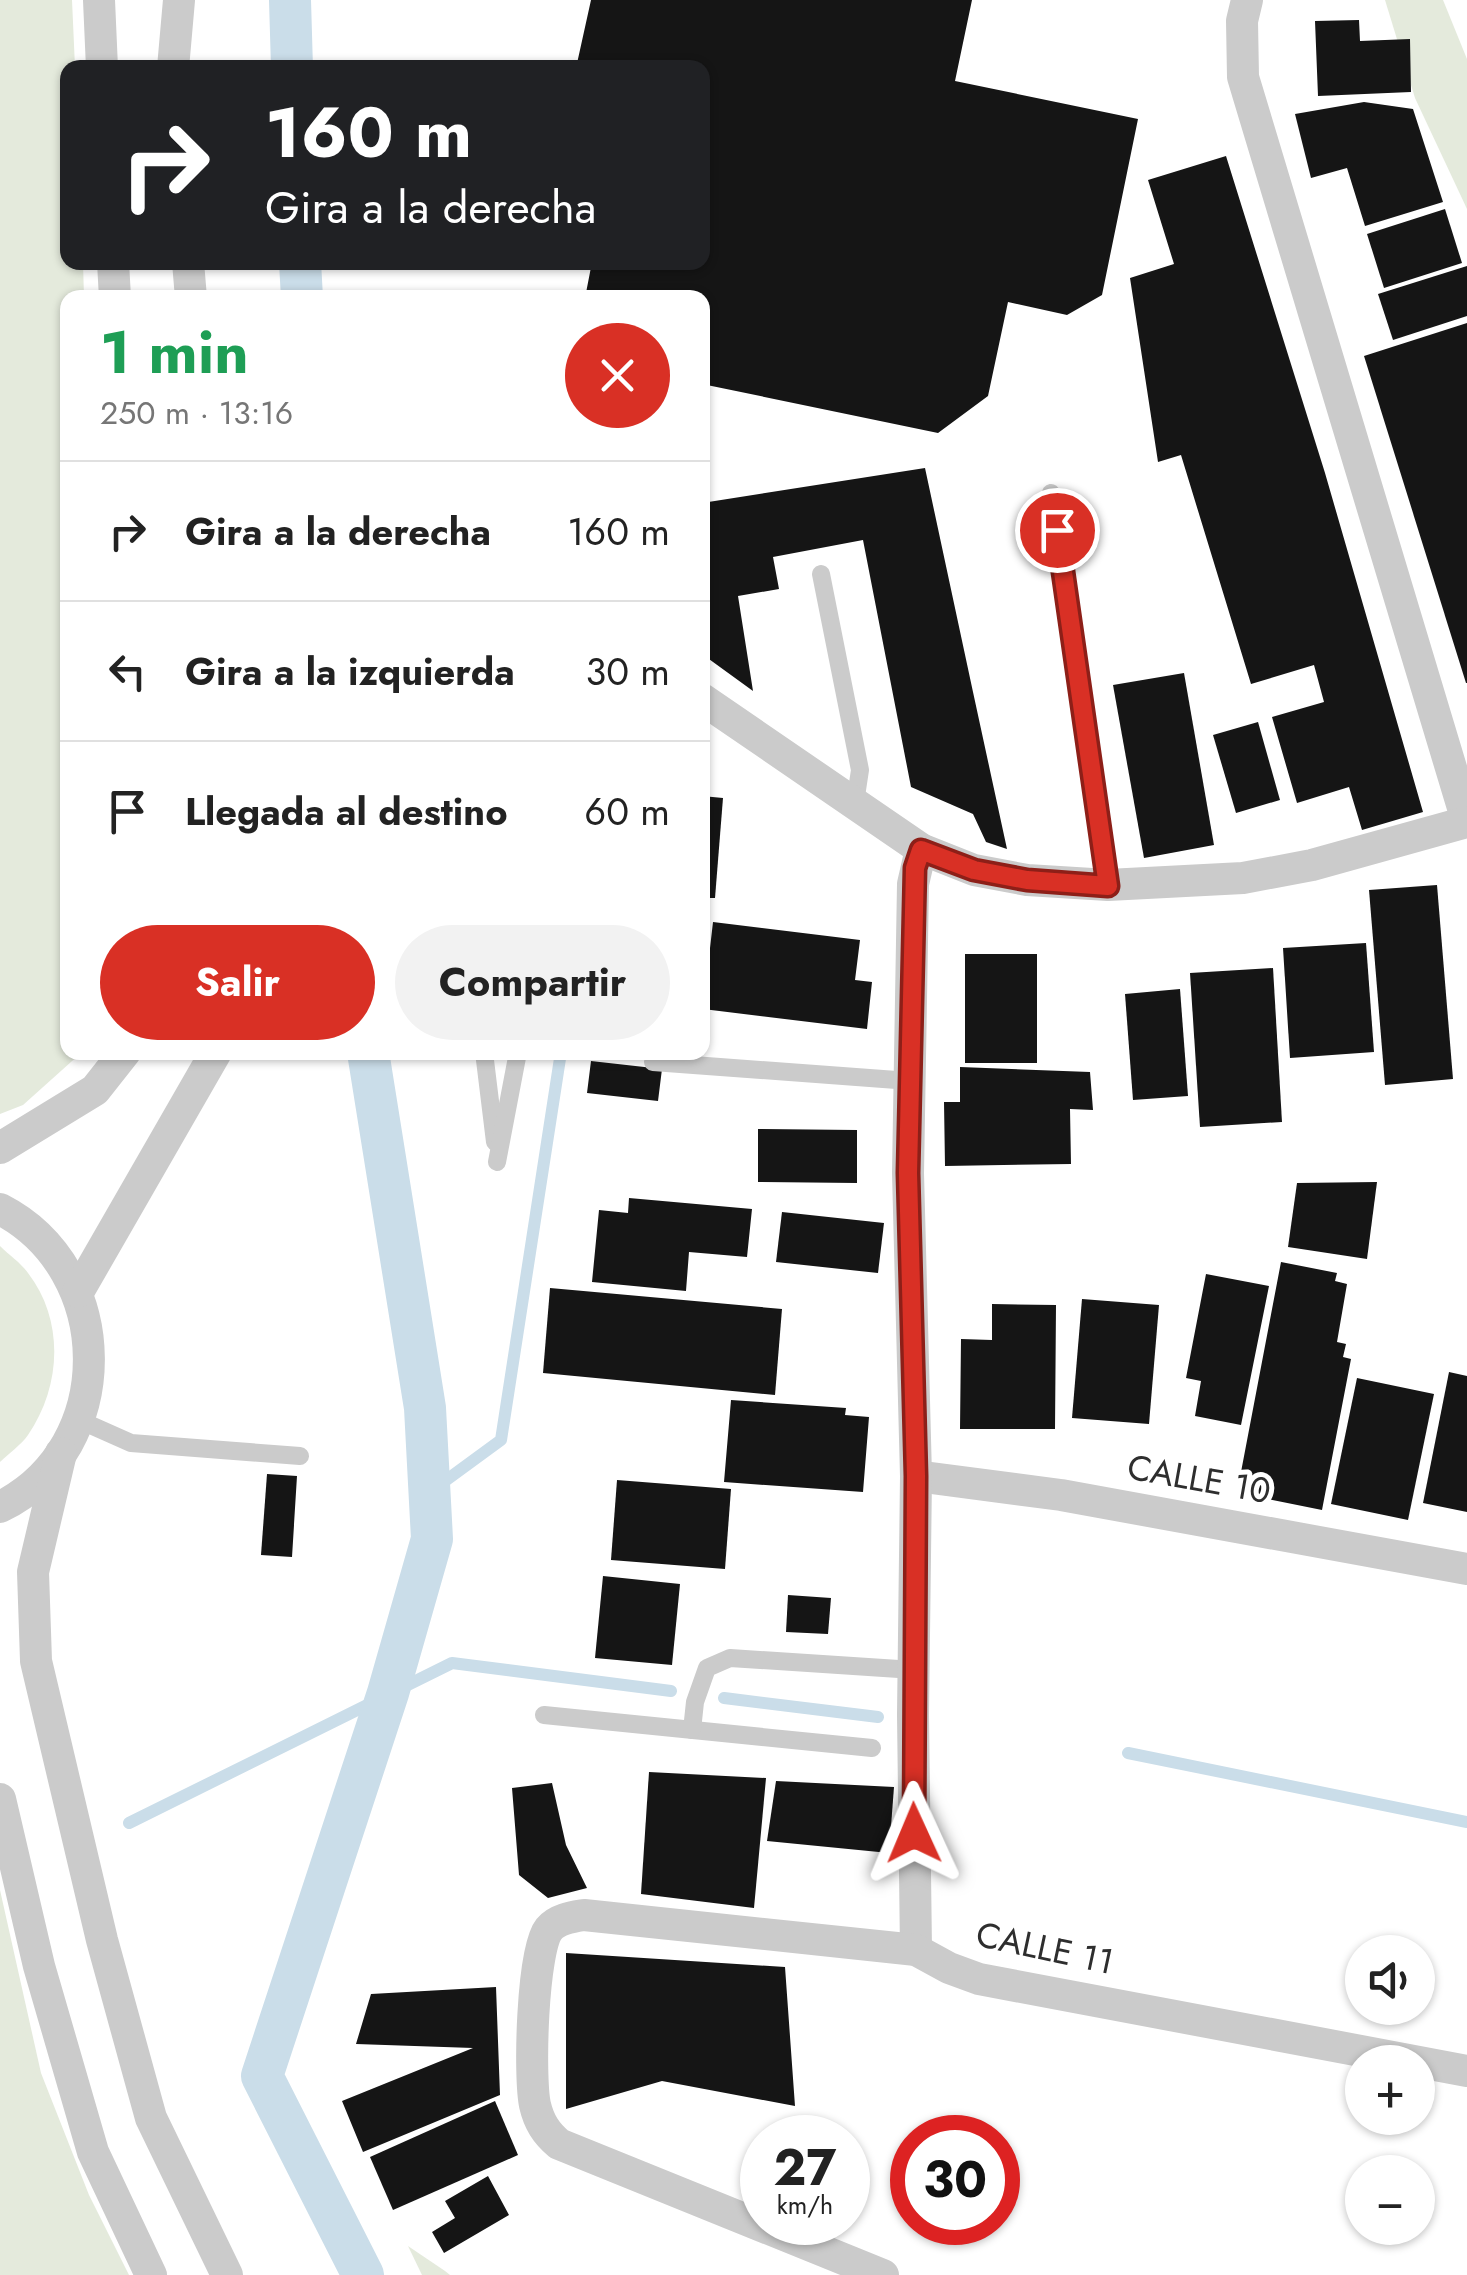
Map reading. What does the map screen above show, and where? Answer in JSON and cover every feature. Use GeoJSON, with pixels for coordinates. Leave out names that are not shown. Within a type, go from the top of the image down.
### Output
{"type":"FeatureCollection","features":[{"type":"Feature","properties":{"kind":"street"},"geometry":{"type":"LineString","coordinates":[[98,0],[102,60]]}},
{"type":"Feature","properties":{"kind":"street"},"geometry":{"type":"LineString","coordinates":[[173,60],[179,0]]}},
{"type":"Feature","properties":{"kind":"street"},"geometry":{"type":"LineString","coordinates":[[710,704],[921,850],[974,870],[1027,880],[1108,886],[1243,878],[1312,865],[1467,821],[1243,77],[1242,22],[1247,0]]}},
{"type":"Feature","properties":{"kind":"street"},"geometry":{"type":"LineString","coordinates":[[916,1950],[916,1476],[908,1173],[914,884],[921,850]]}},
{"type":"Feature","properties":{"kind":"street"},"geometry":{"type":"LineString","coordinates":[[0,1148],[95,1090],[119,1060]]}},
{"type":"Feature","properties":{"kind":"street"},"geometry":{"type":"LineString","coordinates":[[78,1292],[211,1060]]}},
{"type":"Feature","properties":{"kind":"street"},"geometry":{"type":"LineString","coordinates":[[0,1209],[18,1218],[53,1250],[78,1292],[90,1347],[85,1402],[62,1453],[33,1572],[36,1661],[102,1940],[152,2118],[227,2275]]}},
{"type":"Feature","properties":{"kind":"street"},"geometry":{"type":"LineString","coordinates":[[0,1506],[21,1496],[62,1453]]}},
{"type":"Feature","properties":{"kind":"street","name":"CALLE 10"},"geometry":{"type":"LineString","coordinates":[[916,1476],[1060,1495],[1467,1569]]}},
{"type":"Feature","properties":{"kind":"street"},"geometry":{"type":"LineString","coordinates":[[0,1798],[38,1966],[93,2152],[151,2275]]}},
{"type":"Feature","properties":{"kind":"street","name":"CALLE 11"},"geometry":{"type":"LineString","coordinates":[[883,2275],[559,2144],[544,2131],[536,2107],[533,2063],[537,1967],[541,1944],[550,1927],[584,1915],[916,1950],[949,1968],[979,1978],[1467,2071]]}},
{"type":"Feature","properties":{"kind":"lane"},"geometry":{"type":"LineString","coordinates":[[1052,492],[1108,886]]}},
{"type":"Feature","properties":{"kind":"lane"},"geometry":{"type":"LineString","coordinates":[[821,574],[860,770],[855,804]]}},
{"type":"Feature","properties":{"kind":"lane"},"geometry":{"type":"LineString","coordinates":[[485,1060],[497,1162],[516,1060]]}},
{"type":"Feature","properties":{"kind":"lane"},"geometry":{"type":"LineString","coordinates":[[654,1062],[910,1081]]}},
{"type":"Feature","properties":{"kind":"lane"},"geometry":{"type":"LineString","coordinates":[[78,1419],[131,1443],[300,1456]]}},
{"type":"Feature","properties":{"kind":"lane"},"geometry":{"type":"LineString","coordinates":[[692,1730],[694,1702],[707,1668],[730,1658],[914,1670]]}},
{"type":"Feature","properties":{"kind":"lane"},"geometry":{"type":"LineString","coordinates":[[544,1716],[872,1748]]}},
{"type":"Feature","properties":{"kind":"shaded area"},"geometry":{"type":"Polygon","coordinates":[[[0,0],[72,0],[75,60],[60,60],[60,270],[83,270],[84,290],[60,290],[60,1060],[73,1060],[23,1105],[0,1114],[0,0]]]}},
{"type":"Feature","properties":{"kind":"shaded area"},"geometry":{"type":"Polygon","coordinates":[[[1385,0],[1443,0],[1467,59],[1467,209],[1415,98],[1385,0]]]}},
{"type":"Feature","properties":{"kind":"shaded area"},"geometry":{"type":"Polygon","coordinates":[[[0,1246],[25,1269],[40,1292],[53,1333],[54,1354],[47,1396],[39,1416],[25,1439],[0,1462],[0,1246]]]}},
{"type":"Feature","properties":{"kind":"shaded area"},"geometry":{"type":"Polygon","coordinates":[[[0,1890],[41,2073],[89,2195],[129,2275],[0,2275],[0,1890]]]}},
{"type":"Feature","properties":{"kind":"shaded area"},"geometry":{"type":"Polygon","coordinates":[[[408,2246],[445,2271],[450,2275],[422,2275],[408,2246]]]}},
{"type":"Feature","properties":{"kind":"building"},"geometry":{"type":"Polygon","coordinates":[[[591,0],[972,0],[955,81],[1138,119],[1102,295],[1067,315],[1008,302],[988,396],[938,433],[710,386],[710,290],[587,290],[590,270],[710,270],[710,60],[578,60],[591,0]]]}},
{"type":"Feature","properties":{"kind":"building"},"geometry":{"type":"Polygon","coordinates":[[[1359,20],[1360,41],[1410,39],[1411,92],[1318,96],[1315,21],[1359,20]]]}},
{"type":"Feature","properties":{"kind":"building"},"geometry":{"type":"Polygon","coordinates":[[[1364,102],[1413,109],[1443,202],[1365,226],[1347,168],[1311,178],[1295,114],[1364,102]]]}},
{"type":"Feature","properties":{"kind":"building"},"geometry":{"type":"Polygon","coordinates":[[[1226,156],[1325,473],[1423,812],[1362,830],[1349,787],[1297,803],[1272,717],[1324,702],[1314,665],[1251,684],[1181,455],[1158,462],[1130,278],[1174,264],[1148,180],[1226,156]]]}},
{"type":"Feature","properties":{"kind":"building"},"geometry":{"type":"Polygon","coordinates":[[[1445,209],[1462,263],[1384,288],[1367,234],[1445,209]]]}},
{"type":"Feature","properties":{"kind":"building"},"geometry":{"type":"Polygon","coordinates":[[[1467,266],[1467,316],[1393,340],[1378,294],[1467,266]]]}},
{"type":"Feature","properties":{"kind":"building"},"geometry":{"type":"Polygon","coordinates":[[[1467,323],[1467,683],[1466,683],[1364,356],[1467,323]]]}},
{"type":"Feature","properties":{"kind":"building"},"geometry":{"type":"Polygon","coordinates":[[[925,468],[1007,849],[986,842],[973,814],[911,787],[863,540],[773,557],[779,589],[738,596],[753,691],[710,660],[710,502],[925,468]]]}},
{"type":"Feature","properties":{"kind":"building"},"geometry":{"type":"Polygon","coordinates":[[[1184,673],[1214,845],[1144,858],[1113,685],[1184,673]]]}},
{"type":"Feature","properties":{"kind":"building"},"geometry":{"type":"Polygon","coordinates":[[[1258,722],[1280,800],[1236,813],[1213,735],[1258,722]]]}},
{"type":"Feature","properties":{"kind":"building"},"geometry":{"type":"Polygon","coordinates":[[[710,797],[723,798],[715,898],[710,898],[710,797]]]}},
{"type":"Feature","properties":{"kind":"building"},"geometry":{"type":"Polygon","coordinates":[[[1437,885],[1453,1079],[1385,1085],[1369,890],[1437,885]]]}},
{"type":"Feature","properties":{"kind":"building"},"geometry":{"type":"Polygon","coordinates":[[[713,922],[860,940],[855,980],[872,982],[867,1029],[710,1010],[713,922]]]}},
{"type":"Feature","properties":{"kind":"building"},"geometry":{"type":"Polygon","coordinates":[[[1366,943],[1374,1052],[1290,1058],[1283,948],[1366,943]]]}},
{"type":"Feature","properties":{"kind":"building"},"geometry":{"type":"Polygon","coordinates":[[[965,954],[1037,954],[1037,1063],[965,1063],[965,954]]]}},
{"type":"Feature","properties":{"kind":"building"},"geometry":{"type":"Polygon","coordinates":[[[1273,968],[1282,1122],[1200,1127],[1190,973],[1273,968]]]}},
{"type":"Feature","properties":{"kind":"building"},"geometry":{"type":"Polygon","coordinates":[[[1180,989],[1188,1096],[1133,1100],[1125,994],[1180,989]]]}},
{"type":"Feature","properties":{"kind":"building"},"geometry":{"type":"Polygon","coordinates":[[[591,1061],[662,1069],[658,1101],[587,1093],[591,1061]]]}},
{"type":"Feature","properties":{"kind":"building"},"geometry":{"type":"Polygon","coordinates":[[[960,1067],[1090,1072],[1093,1110],[1070,1109],[1071,1164],[945,1166],[944,1102],[960,1102],[960,1067]]]}},
{"type":"Feature","properties":{"kind":"building"},"geometry":{"type":"Polygon","coordinates":[[[758,1129],[857,1130],[857,1183],[758,1182],[758,1129]]]}},
{"type":"Feature","properties":{"kind":"building"},"geometry":{"type":"Polygon","coordinates":[[[1377,1182],[1367,1259],[1288,1247],[1297,1183],[1377,1182]]]}},
{"type":"Feature","properties":{"kind":"building"},"geometry":{"type":"Polygon","coordinates":[[[629,1198],[752,1209],[747,1257],[689,1252],[686,1291],[592,1282],[599,1210],[628,1213],[629,1198]]]}},
{"type":"Feature","properties":{"kind":"building"},"geometry":{"type":"Polygon","coordinates":[[[782,1212],[884,1223],[878,1273],[776,1262],[782,1212]]]}},
{"type":"Feature","properties":{"kind":"building"},"geometry":{"type":"Polygon","coordinates":[[[1281,1262],[1337,1273],[1335,1281],[1347,1284],[1337,1342],[1346,1344],[1343,1357],[1351,1359],[1322,1510],[1237,1493],[1281,1262]]]}},
{"type":"Feature","properties":{"kind":"building"},"geometry":{"type":"Polygon","coordinates":[[[1206,1274],[1269,1286],[1241,1425],[1195,1416],[1201,1381],[1186,1378],[1206,1274]]]}},
{"type":"Feature","properties":{"kind":"building"},"geometry":{"type":"Polygon","coordinates":[[[550,1288],[782,1309],[775,1395],[543,1373],[550,1288]]]}},
{"type":"Feature","properties":{"kind":"building"},"geometry":{"type":"Polygon","coordinates":[[[1082,1299],[1159,1305],[1149,1424],[1072,1418],[1082,1299]]]}},
{"type":"Feature","properties":{"kind":"building"},"geometry":{"type":"Polygon","coordinates":[[[992,1304],[1056,1305],[1055,1429],[960,1429],[961,1339],[992,1340],[992,1304]]]}},
{"type":"Feature","properties":{"kind":"building"},"geometry":{"type":"Polygon","coordinates":[[[1449,1372],[1467,1376],[1467,1512],[1423,1503],[1449,1372]]]}},
{"type":"Feature","properties":{"kind":"building"},"geometry":{"type":"Polygon","coordinates":[[[1357,1378],[1434,1394],[1408,1520],[1331,1504],[1357,1378]]]}},
{"type":"Feature","properties":{"kind":"building"},"geometry":{"type":"Polygon","coordinates":[[[731,1400],[846,1408],[845,1415],[869,1417],[863,1492],[724,1482],[731,1400]]]}},
{"type":"Feature","properties":{"kind":"building"},"geometry":{"type":"Polygon","coordinates":[[[267,1474],[297,1476],[292,1557],[261,1555],[267,1474]]]}},
{"type":"Feature","properties":{"kind":"building"},"geometry":{"type":"Polygon","coordinates":[[[617,1480],[731,1489],[725,1569],[611,1560],[617,1480]]]}},
{"type":"Feature","properties":{"kind":"building"},"geometry":{"type":"Polygon","coordinates":[[[603,1576],[680,1584],[672,1665],[595,1658],[603,1576]]]}},
{"type":"Feature","properties":{"kind":"building"},"geometry":{"type":"Polygon","coordinates":[[[788,1595],[831,1598],[828,1634],[786,1632],[788,1595]]]}},
{"type":"Feature","properties":{"kind":"building"},"geometry":{"type":"Polygon","coordinates":[[[649,1772],[766,1778],[754,1908],[641,1894],[649,1772]]]}},
{"type":"Feature","properties":{"kind":"building"},"geometry":{"type":"Polygon","coordinates":[[[776,1781],[894,1787],[889,1853],[767,1841],[776,1781]]]}},
{"type":"Feature","properties":{"kind":"building"},"geometry":{"type":"Polygon","coordinates":[[[552,1783],[566,1845],[587,1888],[548,1898],[519,1875],[512,1788],[552,1783]]]}},
{"type":"Feature","properties":{"kind":"building"},"geometry":{"type":"Polygon","coordinates":[[[566,1953],[785,1967],[795,2106],[662,2081],[566,2109],[566,1953]]]}},
{"type":"Feature","properties":{"kind":"building"},"geometry":{"type":"Polygon","coordinates":[[[496,1987],[500,2095],[363,2152],[342,2101],[473,2048],[356,2044],[371,1994],[496,1987]]]}},
{"type":"Feature","properties":{"kind":"building"},"geometry":{"type":"Polygon","coordinates":[[[495,2101],[518,2155],[393,2210],[370,2157],[495,2101]]]}},
{"type":"Feature","properties":{"kind":"building"},"geometry":{"type":"Polygon","coordinates":[[[488,2176],[509,2215],[444,2253],[432,2232],[455,2218],[445,2201],[488,2176]]]}},
{"type":"Feature","properties":{"kind":"waterway"},"geometry":{"type":"LineString","coordinates":[[290,0],[292,60]]}},
{"type":"Feature","properties":{"kind":"waterway"},"geometry":{"type":"LineString","coordinates":[[300,270],[302,290]]}},
{"type":"Feature","properties":{"kind":"waterway"},"geometry":{"type":"LineString","coordinates":[[363,2275],[262,2076],[388,1693],[432,1539],[425,1408],[369,1060]]}},
{"type":"Feature","properties":{"kind":"waterway"},"geometry":{"type":"LineString","coordinates":[[430,1492],[501,1440],[560,1060]]}},
{"type":"Feature","properties":{"kind":"waterway"},"geometry":{"type":"LineString","coordinates":[[129,1823],[452,1663],[671,1691]]}},
{"type":"Feature","properties":{"kind":"waterway"},"geometry":{"type":"LineString","coordinates":[[724,1698],[878,1717]]}},
{"type":"Feature","properties":{"kind":"waterway"},"geometry":{"type":"LineString","coordinates":[[1128,1753],[1467,1822]]}},
{"type":"Feature","properties":{"kind":"route"},"geometry":{"type":"LineString","coordinates":[[914,1833],[916,1476],[908,1173],[915,868],[921,850],[974,870],[1027,880],[1108,886],[1057,530]]}}]}
